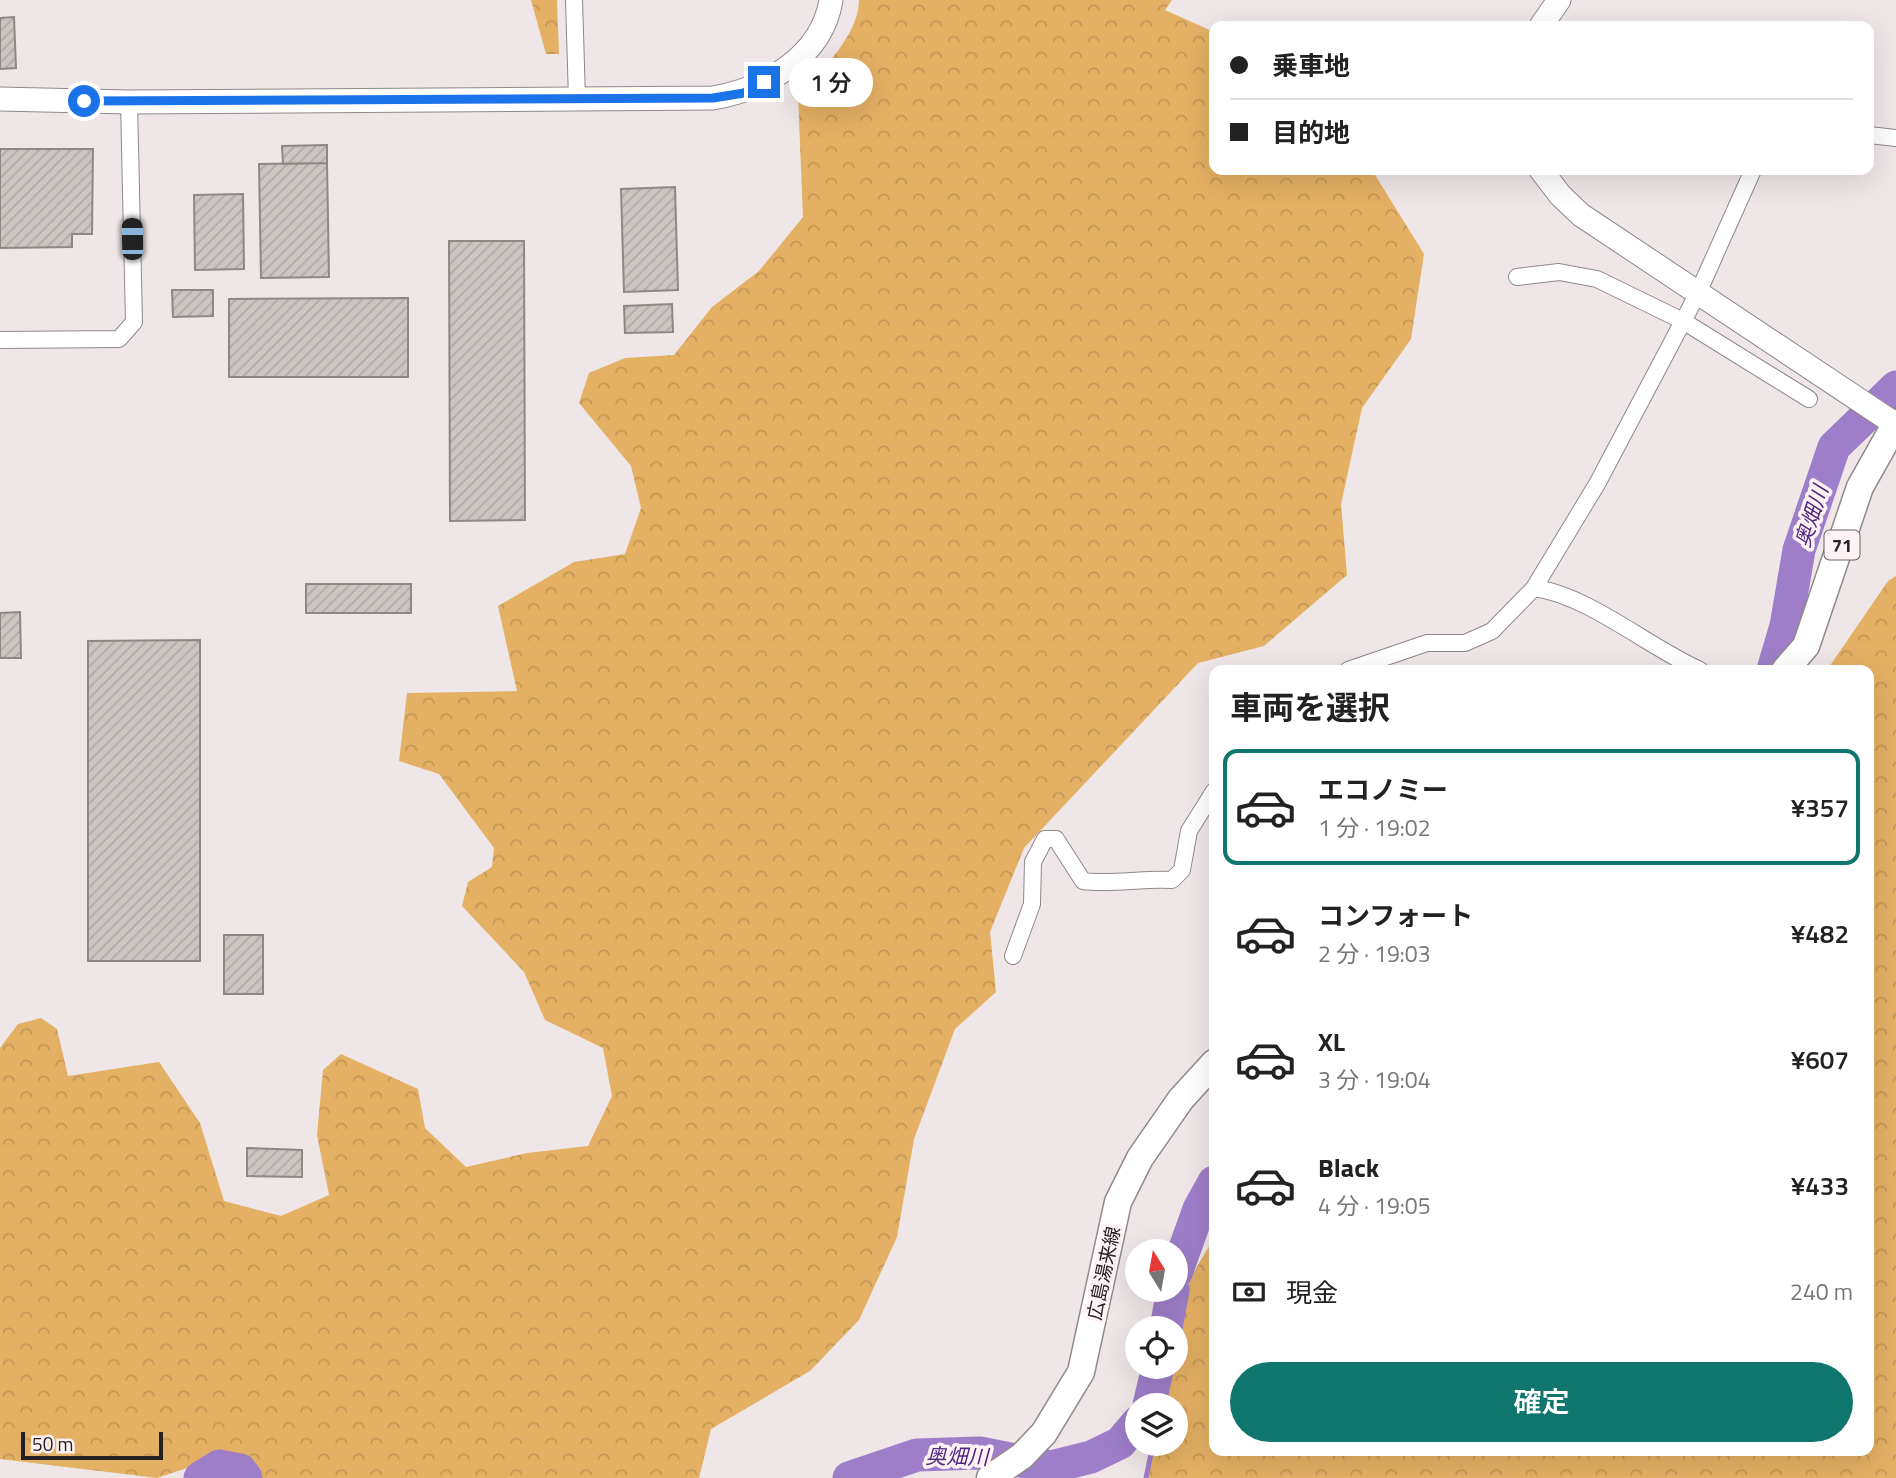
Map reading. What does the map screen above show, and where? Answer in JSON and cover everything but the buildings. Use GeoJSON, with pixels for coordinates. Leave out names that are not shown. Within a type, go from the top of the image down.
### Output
{"type":"FeatureCollection","features":[{"type":"Feature","properties":{"kind":"main road","name":"71"},"geometry":{"type":"LineString","coordinates":[[1790,665],[1807,646],[1860,487],[1896,424]]}},
{"type":"Feature","properties":{"kind":"main road","name":"広島湯来線"},"geometry":{"type":"LineString","coordinates":[[994,1476],[1022,1457],[1044,1433],[1081,1372],[1118,1202],[1147,1149],[1181,1099],[1209,1068]]}},
{"type":"Feature","properties":{"kind":"street"},"geometry":{"type":"LineString","coordinates":[[574,0],[577,99]]}},
{"type":"Feature","properties":{"kind":"street"},"geometry":{"type":"LineString","coordinates":[[0,99],[129,102],[713,98],[744,93],[784,72],[813,44],[829,13],[831,0]]}},
{"type":"Feature","properties":{"kind":"street"},"geometry":{"type":"LineString","coordinates":[[1544,21],[1559,0]]}},
{"type":"Feature","properties":{"kind":"street"},"geometry":{"type":"LineString","coordinates":[[0,340],[119,340],[134,322],[129,102]]}},
{"type":"Feature","properties":{"kind":"street"},"geometry":{"type":"LineString","coordinates":[[1874,136],[1896,138]]}},
{"type":"Feature","properties":{"kind":"street"},"geometry":{"type":"LineString","coordinates":[[1545,175],[1560,195],[1581,215],[1896,424]]}},
{"type":"Feature","properties":{"kind":"street"},"geometry":{"type":"LineString","coordinates":[[1363,665],[1427,643],[1465,643],[1492,631],[1534,588],[1597,484],[1698,293],[1751,175]]}},
{"type":"Feature","properties":{"kind":"street"},"geometry":{"type":"LineString","coordinates":[[1517,277],[1559,272],[1597,279],[1683,321],[1809,399]]}},
{"type":"Feature","properties":{"kind":"street"},"geometry":{"type":"LineString","coordinates":[[1534,588],[1560,592],[1688,665]]}},
{"type":"Feature","properties":{"kind":"street"},"geometry":{"type":"LineString","coordinates":[[1013,956],[1032,904],[1033,862],[1045,839],[1056,839],[1083,881],[1100,883],[1149,878],[1172,880],[1182,870],[1189,831],[1209,798]]}},
{"type":"Feature","properties":{"kind":"green space"},"geometry":{"type":"Polygon","coordinates":[[[531,0],[557,0],[559,54],[546,54],[531,0]]]}},
{"type":"Feature","properties":{"kind":"green space"},"geometry":{"type":"Polygon","coordinates":[[[859,0],[1172,0],[1165,10],[1209,30],[1209,175],[1375,175],[1424,254],[1411,339],[1362,408],[1341,504],[1347,575],[1264,646],[1198,663],[1024,848],[990,932],[996,992],[955,1029],[914,1139],[897,1237],[859,1320],[810,1371],[711,1429],[699,1478],[243,1478],[217,1458],[157,1478],[0,1459],[0,1048],[18,1024],[41,1018],[57,1029],[68,1076],[159,1062],[200,1123],[224,1201],[281,1216],[329,1195],[317,1135],[323,1070],[341,1054],[418,1089],[425,1128],[466,1167],[527,1153],[588,1146],[612,1096],[603,1048],[545,1020],[524,972],[462,906],[468,882],[492,867],[494,848],[439,774],[399,761],[407,693],[517,691],[498,606],[574,562],[625,554],[641,508],[631,466],[579,403],[589,373],[625,358],[674,355],[712,307],[759,271],[803,217],[798,95],[837,52],[853,26],[859,0]]]}},
{"type":"Feature","properties":{"kind":"green space"},"geometry":{"type":"Polygon","coordinates":[[[1896,576],[1896,1478],[1147,1478],[1150,1456],[1188,1456],[1188,1393],[1159,1393],[1160,1379],[1188,1379],[1188,1316],[1177,1316],[1182,1302],[1188,1302],[1188,1286],[1192,1275],[1209,1246],[1209,1456],[1874,1456],[1874,665],[1830,665],[1888,581],[1896,576]]]}},
{"type":"Feature","properties":{"kind":"waterway","name":"奥畑川"},"geometry":{"type":"LineString","coordinates":[[1774,665],[1786,626],[1799,550],[1834,447],[1896,387]]}},
{"type":"Feature","properties":{"kind":"waterway","name":"奥畑川"},"geometry":{"type":"LineString","coordinates":[[1188,1240],[1209,1191]]}},
{"type":"Feature","properties":{"kind":"waterway","name":"奥畑川"},"geometry":{"type":"LineString","coordinates":[[1168,1316],[1171,1302]]}},
{"type":"Feature","properties":{"kind":"waterway","name":"奥畑川"},"geometry":{"type":"LineString","coordinates":[[1152,1393],[1155,1379]]}},
{"type":"Feature","properties":{"kind":"waterway","name":"奥畑川"},"geometry":{"type":"LineString","coordinates":[[849,1478],[917,1455],[980,1453],[1051,1467],[1091,1457],[1120,1443],[1125,1437]]}},
{"type":"Feature","properties":{"kind":"waterway"},"geometry":{"type":"LineString","coordinates":[[1146,1478],[1151,1456]]}},
{"type":"Feature","properties":{"kind":"waterway","name":"奥畑川"},"geometry":{"type":"LineString","coordinates":[[200,1478],[219,1466],[240,1470],[246,1478]]}},
{"type":"Feature","properties":{"kind":"route"},"geometry":{"type":"LineString","coordinates":[[84,101],[713,98],[744,93],[764,82]]}}]}
